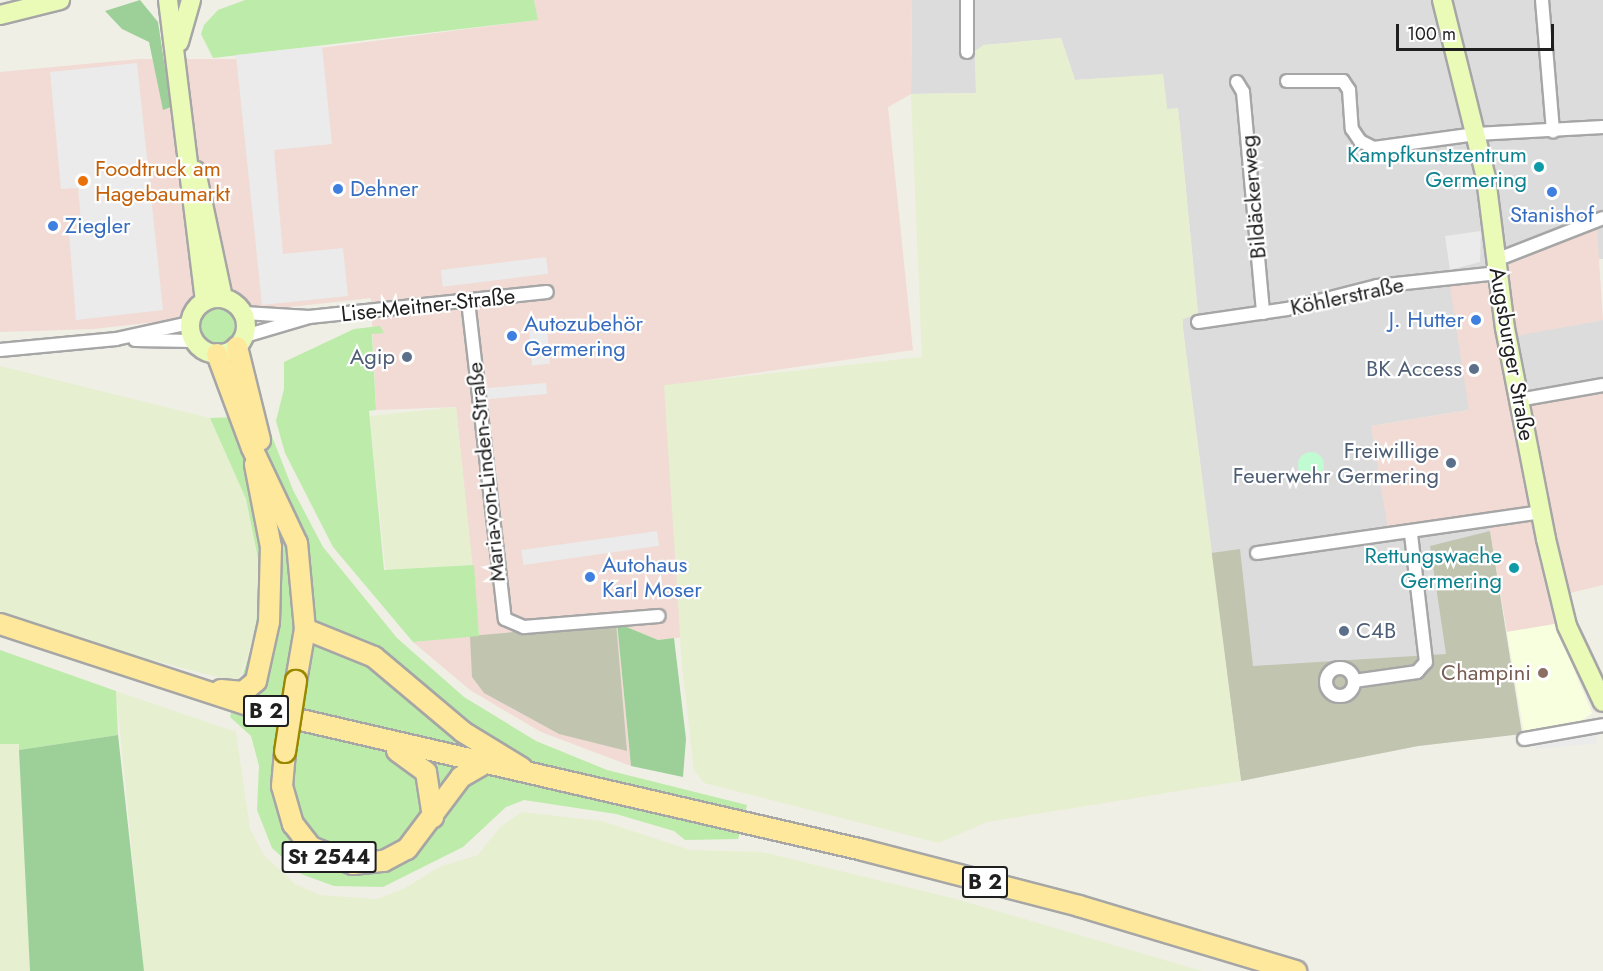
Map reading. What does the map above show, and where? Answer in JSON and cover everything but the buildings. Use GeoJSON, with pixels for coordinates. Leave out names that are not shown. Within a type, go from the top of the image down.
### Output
{"type":"FeatureCollection","features":[{"type":"Feature","properties":{"kind":"main road","name":"St 2544"},"geometry":{"type":"LineString","coordinates":[[241,342],[270,481]]}},
{"type":"Feature","properties":{"kind":"main road","name":"St 2544"},"geometry":{"type":"LineString","coordinates":[[217,354],[252,448],[270,481],[297,543],[305,629],[285,752],[286,809],[301,836],[325,856],[353,864],[384,861],[413,844],[433,818]]}},
{"type":"Feature","properties":{"kind":"main road"},"geometry":{"type":"LineString","coordinates":[[205,693],[243,692],[256,681],[264,657],[273,574],[252,448]]}},
{"type":"Feature","properties":{"kind":"main road","name":"B 2"},"geometry":{"type":"LineString","coordinates":[[0,624],[205,693],[393,744],[886,856],[1079,906],[1296,971]]}},
{"type":"Feature","properties":{"kind":"main road"},"geometry":{"type":"LineString","coordinates":[[305,629],[374,657],[463,732],[540,778]]}},
{"type":"Feature","properties":{"kind":"main road"},"geometry":{"type":"LineString","coordinates":[[393,744],[426,772],[433,818]]}},
{"type":"Feature","properties":{"kind":"main road"},"geometry":{"type":"LineString","coordinates":[[433,818],[461,777],[482,765]]}},
{"type":"Feature","properties":{"kind":"street"},"geometry":{"type":"LineString","coordinates":[[0,15],[38,2],[60,0]]}},
{"type":"Feature","properties":{"kind":"street"},"geometry":{"type":"LineString","coordinates":[[168,0],[214,299]]}},
{"type":"Feature","properties":{"kind":"street"},"geometry":{"type":"LineString","coordinates":[[177,56],[191,0]]}},
{"type":"Feature","properties":{"kind":"street"},"geometry":{"type":"LineString","coordinates":[[967,0],[968,52]]}},
{"type":"Feature","properties":{"kind":"street","name":"Augsburger Straße"},"geometry":{"type":"LineString","coordinates":[[1442,0],[1476,134],[1518,400],[1567,626],[1603,702]]}},
{"type":"Feature","properties":{"kind":"street"},"geometry":{"type":"LineString","coordinates":[[1547,2],[1553,132]]}},
{"type":"Feature","properties":{"kind":"street"},"geometry":{"type":"LineString","coordinates":[[1287,81],[1343,81],[1349,90],[1352,129],[1359,141],[1374,148],[1476,134],[1553,132],[1603,127]]}},
{"type":"Feature","properties":{"kind":"street","name":"Bildäckerweg"},"geometry":{"type":"LineString","coordinates":[[1237,82],[1243,92],[1263,313]]}},
{"type":"Feature","properties":{"kind":"street","name":"Köhlerstraße"},"geometry":{"type":"LineString","coordinates":[[1198,322],[1263,313],[1377,286],[1497,266],[1603,218]]}},
{"type":"Feature","properties":{"kind":"street","name":"Lise-Meitner-Straße"},"geometry":{"type":"LineString","coordinates":[[244,313],[309,317],[547,292]]}},
{"type":"Feature","properties":{"kind":"street"},"geometry":{"type":"LineString","coordinates":[[214,299],[244,313]]}},
{"type":"Feature","properties":{"kind":"street"},"geometry":{"type":"LineString","coordinates":[[0,350],[116,339],[190,323],[214,299]]}},
{"type":"Feature","properties":{"kind":"street","name":"Maria-von-Linden-Straße"},"geometry":{"type":"LineString","coordinates":[[468,301],[501,614],[509,623],[524,627],[659,616]]}},
{"type":"Feature","properties":{"kind":"street","name":"St 2544"},"geometry":{"type":"LineString","coordinates":[[241,342],[244,313]]}},
{"type":"Feature","properties":{"kind":"street","name":"Lise-Meitner-Straße"},"geometry":{"type":"LineString","coordinates":[[241,342],[309,317]]}},
{"type":"Feature","properties":{"kind":"street"},"geometry":{"type":"LineString","coordinates":[[190,323],[194,341]]}},
{"type":"Feature","properties":{"kind":"street"},"geometry":{"type":"LineString","coordinates":[[116,339],[194,341],[217,354],[241,342]]}},
{"type":"Feature","properties":{"kind":"street"},"geometry":{"type":"LineString","coordinates":[[1518,400],[1603,385]]}},
{"type":"Feature","properties":{"kind":"street"},"geometry":{"type":"LineString","coordinates":[[1257,553],[1411,535],[1541,512]]}},
{"type":"Feature","properties":{"kind":"street"},"geometry":{"type":"LineString","coordinates":[[1354,681],[1417,672],[1426,662],[1411,535]]}},
{"type":"Feature","properties":{"kind":"street"},"geometry":{"type":"LineString","coordinates":[[1524,739],[1603,725]]}},
{"type":"Feature","properties":{"kind":"shaded area"},"geometry":{"type":"Polygon","coordinates":[[[534,0],[912,0],[911,94],[888,107],[913,350],[665,386],[684,637],[658,640],[617,623],[631,766],[541,732],[470,690],[413,642],[479,635],[456,407],[376,410],[371,298],[94,329],[0,332],[0,72],[139,59],[235,59],[538,20],[534,0]]]}},
{"type":"Feature","properties":{"kind":"shaded area"},"geometry":{"type":"Polygon","coordinates":[[[912,0],[1603,0],[1603,259],[1504,264],[1469,410],[1371,426],[1488,519],[1522,734],[1418,746],[1241,781],[1183,329],[1183,319],[1198,313],[1178,109],[1167,110],[1163,75],[1075,80],[1061,38],[984,45],[975,51],[976,93],[911,94],[912,0]]]}},
{"type":"Feature","properties":{"kind":"shaded area"},"geometry":{"type":"Polygon","coordinates":[[[1061,38],[1075,80],[1163,74],[1167,109],[1178,108],[1198,314],[1183,319],[1183,329],[1241,781],[987,822],[939,843],[704,783],[694,770],[682,666],[664,385],[922,357],[911,94],[976,93],[975,51],[984,45],[1061,38]]]}},
{"type":"Feature","properties":{"kind":"shaded area"},"geometry":{"type":"Polygon","coordinates":[[[322,46],[332,144],[274,150],[283,254],[343,248],[348,296],[262,305],[236,55],[322,46]]]}},
{"type":"Feature","properties":{"kind":"shaded area"},"geometry":{"type":"Polygon","coordinates":[[[137,63],[163,310],[76,320],[69,234],[82,232],[78,188],[61,189],[50,72],[137,63]]]}},
{"type":"Feature","properties":{"kind":"shaded area"},"geometry":{"type":"Polygon","coordinates":[[[1597,229],[1603,320],[1516,336],[1525,395],[1603,382],[1603,585],[1550,598],[1555,624],[1507,632],[1488,520],[1389,536],[1371,426],[1469,410],[1449,281],[1597,229]]]}},
{"type":"Feature","properties":{"kind":"shaded area"},"geometry":{"type":"Polygon","coordinates":[[[1481,231],[1480,262],[1450,270],[1445,236],[1481,231]]]}},
{"type":"Feature","properties":{"kind":"shaded area"},"geometry":{"type":"Polygon","coordinates":[[[546,257],[548,274],[443,287],[441,270],[546,257]]]}},
{"type":"Feature","properties":{"kind":"shaded area"},"geometry":{"type":"Polygon","coordinates":[[[546,318],[550,364],[532,365],[528,320],[546,318]]]}},
{"type":"Feature","properties":{"kind":"shaded area"},"geometry":{"type":"Polygon","coordinates":[[[1603,320],[1603,382],[1525,396],[1516,335],[1603,320]]]}},
{"type":"Feature","properties":{"kind":"shaded area"},"geometry":{"type":"Polygon","coordinates":[[[0,366],[210,418],[246,499],[261,573],[255,634],[239,678],[233,681],[129,654],[0,612],[0,366]]]}},
{"type":"Feature","properties":{"kind":"shaded area"},"geometry":{"type":"Polygon","coordinates":[[[546,383],[547,394],[486,399],[485,388],[546,383]]]}},
{"type":"Feature","properties":{"kind":"shaded area"},"geometry":{"type":"Polygon","coordinates":[[[456,407],[473,565],[386,574],[369,416],[456,407]]]}},
{"type":"Feature","properties":{"kind":"shaded area"},"geometry":{"type":"Polygon","coordinates":[[[657,531],[659,546],[523,565],[521,550],[657,531]]]}},
{"type":"Feature","properties":{"kind":"shaded area"},"geometry":{"type":"Polygon","coordinates":[[[1490,531],[1522,734],[1418,746],[1241,781],[1211,553],[1240,549],[1253,666],[1446,654],[1430,546],[1490,531]]]}},
{"type":"Feature","properties":{"kind":"shaded area"},"geometry":{"type":"Polygon","coordinates":[[[616,623],[627,751],[559,734],[484,693],[472,677],[470,636],[616,623]]]}},
{"type":"Feature","properties":{"kind":"shaded area","name":"Champini"},"geometry":{"type":"Polygon","coordinates":[[[1555,624],[1592,713],[1574,726],[1524,734],[1507,632],[1555,624]]]}},
{"type":"Feature","properties":{"kind":"shaded area"},"geometry":{"type":"Polygon","coordinates":[[[116,691],[236,732],[250,829],[264,855],[295,884],[320,895],[377,899],[405,888],[439,867],[478,855],[500,827],[522,812],[602,821],[690,850],[762,852],[956,899],[1202,971],[144,971],[116,691]]]}},
{"type":"Feature","properties":{"kind":"shaded area"},"geometry":{"type":"Polygon","coordinates":[[[1596,734],[1597,743],[1536,749],[1535,740],[1596,734]]]}},
{"type":"Feature","properties":{"kind":"shaded area"},"geometry":{"type":"Polygon","coordinates":[[[0,744],[20,744],[30,971],[0,971],[0,744]]]}},
{"type":"Feature","properties":{"kind":"green space"},"geometry":{"type":"Polygon","coordinates":[[[140,0],[158,22],[171,107],[163,110],[149,42],[122,29],[105,11],[140,0]]]}},
{"type":"Feature","properties":{"kind":"green space"},"geometry":{"type":"Polygon","coordinates":[[[245,0],[534,0],[538,20],[213,58],[201,34],[204,25],[218,10],[245,0]]]}},
{"type":"Feature","properties":{"kind":"green space"},"geometry":{"type":"Polygon","coordinates":[[[218,304],[233,311],[240,326],[233,341],[218,348],[203,341],[196,326],[203,311],[218,304]]]}},
{"type":"Feature","properties":{"kind":"green space"},"geometry":{"type":"Polygon","coordinates":[[[380,326],[384,333],[372,334],[376,410],[369,411],[384,570],[474,565],[479,636],[413,642],[333,547],[285,453],[276,421],[284,389],[284,362],[354,329],[380,326]]]}},
{"type":"Feature","properties":{"kind":"green space"},"geometry":{"type":"Polygon","coordinates":[[[264,416],[293,490],[323,547],[397,638],[464,697],[536,741],[607,770],[747,805],[738,839],[685,840],[674,831],[616,814],[524,800],[506,807],[463,847],[383,887],[334,886],[301,874],[272,848],[257,810],[259,766],[251,736],[230,717],[255,634],[261,573],[246,499],[210,418],[264,416]]]}},
{"type":"Feature","properties":{"kind":"green space"},"geometry":{"type":"Polygon","coordinates":[[[1311,452],[1320,456],[1324,465],[1320,474],[1311,478],[1302,474],[1298,465],[1302,456],[1311,452]]]}},
{"type":"Feature","properties":{"kind":"green space"},"geometry":{"type":"Polygon","coordinates":[[[617,623],[658,640],[674,638],[686,739],[683,777],[631,766],[617,623]]]}},
{"type":"Feature","properties":{"kind":"green space"},"geometry":{"type":"Polygon","coordinates":[[[0,650],[116,691],[118,735],[19,750],[19,744],[0,744],[0,650]]]}},
{"type":"Feature","properties":{"kind":"green space"},"geometry":{"type":"Polygon","coordinates":[[[118,735],[144,971],[30,971],[19,750],[118,735]]]}},
{"type":"Feature","properties":{"kind":"place","name":"Kampfkunstzentrum Germering"},"geometry":{"type":"Point","coordinates":[1539,167]}},
{"type":"Feature","properties":{"kind":"place","name":"Foodtruck am Hagebaumarkt"},"geometry":{"type":"Point","coordinates":[83,181]}},
{"type":"Feature","properties":{"kind":"place","name":"Dehner"},"geometry":{"type":"Point","coordinates":[338,189]}},
{"type":"Feature","properties":{"kind":"place","name":"Stanishof"},"geometry":{"type":"Point","coordinates":[1552,192]}},
{"type":"Feature","properties":{"kind":"place","name":"Ziegler"},"geometry":{"type":"Point","coordinates":[53,226]}},
{"type":"Feature","properties":{"kind":"place","name":"J. Hutter"},"geometry":{"type":"Point","coordinates":[1476,320]}},
{"type":"Feature","properties":{"kind":"place","name":"Autozubehör Germering"},"geometry":{"type":"Point","coordinates":[512,336]}},
{"type":"Feature","properties":{"kind":"place","name":"Agip"},"geometry":{"type":"Point","coordinates":[407,357]}},
{"type":"Feature","properties":{"kind":"place","name":"BK Access"},"geometry":{"type":"Point","coordinates":[1474,369]}},
{"type":"Feature","properties":{"kind":"place","name":"Freiwillige Feuerwehr Germering"},"geometry":{"type":"Point","coordinates":[1451,463]}},
{"type":"Feature","properties":{"kind":"place","name":"Rettungswache Germering"},"geometry":{"type":"Point","coordinates":[1514,568]}},
{"type":"Feature","properties":{"kind":"place","name":"Autohaus Karl Moser"},"geometry":{"type":"Point","coordinates":[590,577]}},
{"type":"Feature","properties":{"kind":"place","name":"C4B"},"geometry":{"type":"Point","coordinates":[1344,631]}},
{"type":"Feature","properties":{"kind":"place","name":"Champini"},"geometry":{"type":"Point","coordinates":[1543,673]}}]}
